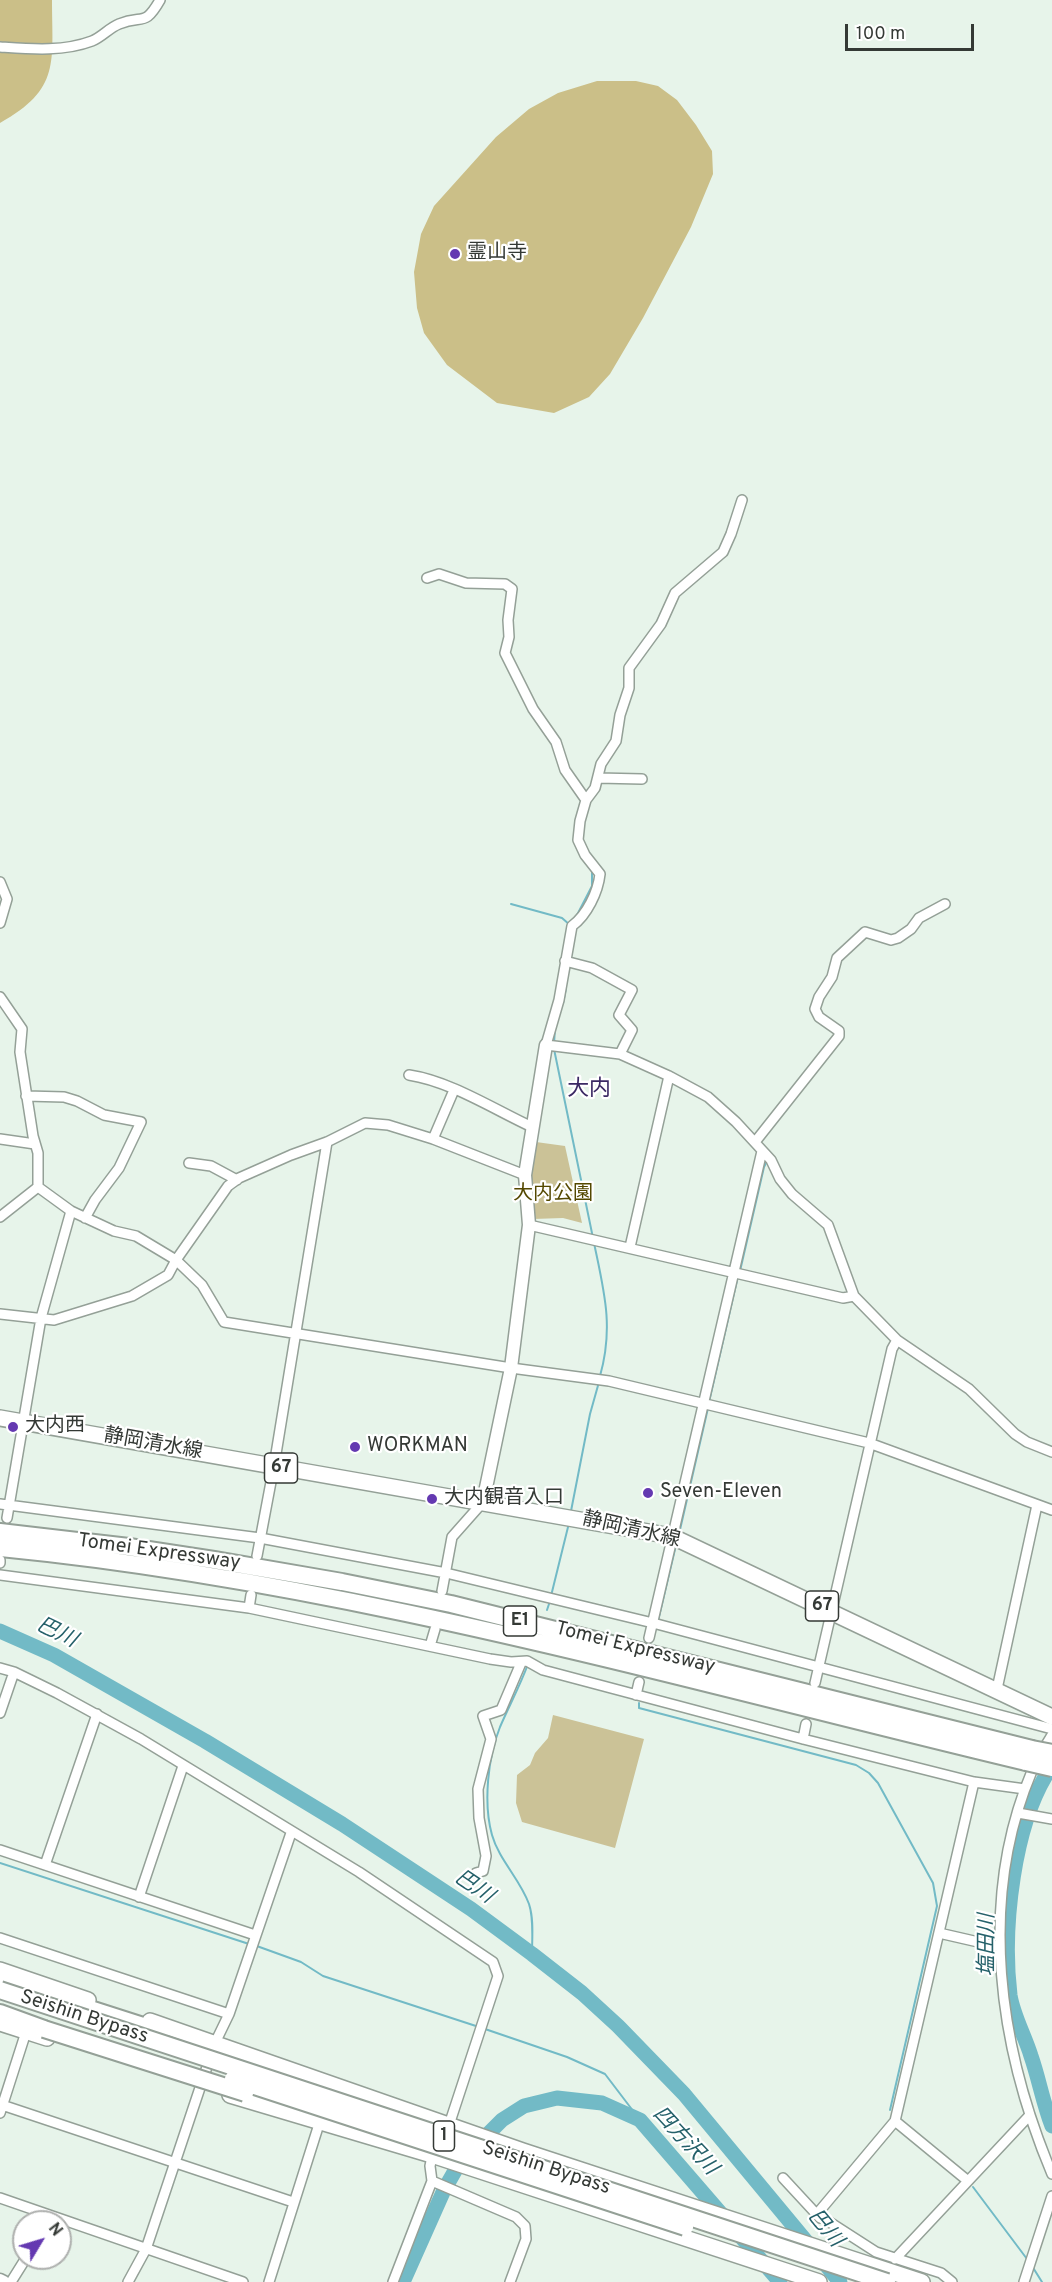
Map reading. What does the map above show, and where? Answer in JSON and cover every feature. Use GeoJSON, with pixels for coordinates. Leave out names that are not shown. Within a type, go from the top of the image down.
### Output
{"type":"FeatureCollection","features":[{"type":"Feature","properties":{"kind":"highway","name":"Tomei Expressway"},"geometry":{"type":"LineString","coordinates":[[4,1525],[342,1582],[451,1604],[1029,1755],[1052,1768]]}},
{"type":"Feature","properties":{"kind":"highway","name":"Tomei Expressway"},"geometry":{"type":"LineString","coordinates":[[0,1548],[201,1574],[361,1602],[1029,1755],[1052,1754]]}},
{"type":"Feature","properties":{"kind":"highway"},"geometry":{"type":"LineString","coordinates":[[0,1980],[442,2127]]}},
{"type":"Feature","properties":{"kind":"highway","name":"Seishin Bypass"},"geometry":{"type":"LineString","coordinates":[[0,1990],[442,2127],[887,2282]]}},
{"type":"Feature","properties":{"kind":"highway","name":"Seishin Bypass"},"geometry":{"type":"LineString","coordinates":[[0,2002],[437,2151],[851,2282]]}},
{"type":"Feature","properties":{"kind":"highway"},"geometry":{"type":"LineString","coordinates":[[0,2013],[384,2137],[437,2151]]}},
{"type":"Feature","properties":{"kind":"main road","name":"静岡清水線"},"geometry":{"type":"LineString","coordinates":[[0,1418],[671,1536],[1052,1717]]}},
{"type":"Feature","properties":{"kind":"main road"},"geometry":{"type":"LineString","coordinates":[[0,1970],[215,2043],[442,2127],[922,2282]]}},
{"type":"Feature","properties":{"kind":"main road","name":"1"},"geometry":{"type":"LineString","coordinates":[[0,2023],[202,2087],[437,2151],[819,2282]]}},
{"type":"Feature","properties":{"kind":"street"},"geometry":{"type":"LineString","coordinates":[[0,47],[50,49],[89,42],[119,24],[139,21],[151,16],[160,0]]}},
{"type":"Feature","properties":{"kind":"street"},"geometry":{"type":"LineString","coordinates":[[442,1591],[452,1537],[483,1502],[511,1368],[529,1225],[525,1174],[546,1045],[559,1000],[572,926],[579,920],[593,898],[599,882],[600,874],[585,855],[578,840],[586,800],[595,788],[602,764],[616,741],[620,715],[629,688],[629,668],[661,624],[675,593],[723,552],[742,500]]}},
{"type":"Feature","properties":{"kind":"street"},"geometry":{"type":"LineString","coordinates":[[427,578],[439,574],[466,583],[505,584],[512,589],[508,620],[509,637],[505,653],[533,709],[556,742],[565,770],[586,800]]}},
{"type":"Feature","properties":{"kind":"street"},"geometry":{"type":"LineString","coordinates":[[598,778],[642,779]]}},
{"type":"Feature","properties":{"kind":"street"},"geometry":{"type":"LineString","coordinates":[[0,882],[7,899],[0,923]]}},
{"type":"Feature","properties":{"kind":"street"},"geometry":{"type":"LineString","coordinates":[[754,1142],[839,1036],[839,1031],[819,1017],[815,1009],[832,977],[837,958],[865,932],[891,940],[898,938],[911,929],[920,918],[945,904]]}},
{"type":"Feature","properties":{"kind":"street"},"geometry":{"type":"LineString","coordinates":[[565,961],[592,968],[632,990],[619,1015],[632,1030],[620,1054]]}},
{"type":"Feature","properties":{"kind":"street"},"geometry":{"type":"LineString","coordinates":[[0,997],[22,1029],[20,1052],[26,1096],[38,1153],[38,1187]]}},
{"type":"Feature","properties":{"kind":"street"},"geometry":{"type":"LineString","coordinates":[[546,1045],[571,1046],[620,1054],[708,1097],[771,1160],[780,1179],[792,1194],[828,1225],[854,1296],[897,1340],[969,1389],[1015,1434],[1052,1452]]}},
{"type":"Feature","properties":{"kind":"street"},"geometry":{"type":"LineString","coordinates":[[410,1075],[423,1077],[454,1090],[532,1127]]}},
{"type":"Feature","properties":{"kind":"street"},"geometry":{"type":"LineString","coordinates":[[630,1247],[669,1076]]}},
{"type":"Feature","properties":{"kind":"street"},"geometry":{"type":"LineString","coordinates":[[432,1139],[454,1090]]}},
{"type":"Feature","properties":{"kind":"street"},"geometry":{"type":"LineString","coordinates":[[26,1096],[64,1097],[104,1115],[141,1122],[119,1168],[95,1200],[85,1218]]}},
{"type":"Feature","properties":{"kind":"street"},"geometry":{"type":"LineString","coordinates":[[0,1314],[54,1320],[132,1296],[168,1275],[222,1194],[237,1180],[365,1124],[388,1125],[525,1174]]}},
{"type":"Feature","properties":{"kind":"street"},"geometry":{"type":"LineString","coordinates":[[0,1139],[35,1144]]}},
{"type":"Feature","properties":{"kind":"street"},"geometry":{"type":"LineString","coordinates":[[257,1556],[327,1142]]}},
{"type":"Feature","properties":{"kind":"street"},"geometry":{"type":"LineString","coordinates":[[650,1638],[671,1536],[762,1151]]}},
{"type":"Feature","properties":{"kind":"street"},"geometry":{"type":"LineString","coordinates":[[189,1163],[211,1166],[237,1180]]}},
{"type":"Feature","properties":{"kind":"street"},"geometry":{"type":"LineString","coordinates":[[38,1187],[71,1211],[114,1231],[136,1236],[176,1260],[202,1285],[224,1322],[511,1368],[609,1381],[869,1443],[1052,1510]]}},
{"type":"Feature","properties":{"kind":"street"},"geometry":{"type":"LineString","coordinates":[[0,1217],[38,1187]]}},
{"type":"Feature","properties":{"kind":"street"},"geometry":{"type":"LineString","coordinates":[[4,1525],[5,1504],[23,1422],[41,1318],[71,1211]]}},
{"type":"Feature","properties":{"kind":"street"},"geometry":{"type":"LineString","coordinates":[[529,1225],[843,1298],[854,1296]]}},
{"type":"Feature","properties":{"kind":"street"},"geometry":{"type":"LineString","coordinates":[[815,1683],[869,1443],[892,1349],[897,1340]]}},
{"type":"Feature","properties":{"kind":"street"},"geometry":{"type":"LineString","coordinates":[[5,1504],[260,1538],[446,1573],[653,1623],[1052,1729]]}},
{"type":"Feature","properties":{"kind":"street"},"geometry":{"type":"LineString","coordinates":[[997,1689],[1037,1505]]}},
{"type":"Feature","properties":{"kind":"street"},"geometry":{"type":"LineString","coordinates":[[0,1575],[249,1608],[490,1659],[528,1663],[636,1695],[803,1739],[974,1782],[1025,1789]]}},
{"type":"Feature","properties":{"kind":"street"},"geometry":{"type":"LineString","coordinates":[[249,1608],[251,1595]]}},
{"type":"Feature","properties":{"kind":"street"},"geometry":{"type":"LineString","coordinates":[[430,1646],[435,1629]]}},
{"type":"Feature","properties":{"kind":"street"},"geometry":{"type":"LineString","coordinates":[[476,1874],[483,1871],[486,1856],[479,1818],[478,1790],[491,1739],[483,1716],[501,1710],[528,1663]]}},
{"type":"Feature","properties":{"kind":"street"},"geometry":{"type":"LineString","coordinates":[[0,1668],[14,1672],[97,1713],[368,1878],[493,1962],[498,1976],[442,2127],[437,2151],[430,2166],[435,2182],[393,2282]]}},
{"type":"Feature","properties":{"kind":"street"},"geometry":{"type":"LineString","coordinates":[[0,1713],[14,1672]]}},
{"type":"Feature","properties":{"kind":"street"},"geometry":{"type":"LineString","coordinates":[[636,1695],[639,1682]]}},
{"type":"Feature","properties":{"kind":"street"},"geometry":{"type":"LineString","coordinates":[[45,1865],[97,1713]]}},
{"type":"Feature","properties":{"kind":"street"},"geometry":{"type":"LineString","coordinates":[[803,1739],[806,1724]]}},
{"type":"Feature","properties":{"kind":"street"},"geometry":{"type":"LineString","coordinates":[[1052,1735],[1033,1768],[1025,1789],[1008,1852],[1000,1911],[1005,2019],[1029,2116],[1052,2174]]}},
{"type":"Feature","properties":{"kind":"street"},"geometry":{"type":"LineString","coordinates":[[139,1897],[183,1766]]}},
{"type":"Feature","properties":{"kind":"street"},"geometry":{"type":"LineString","coordinates":[[817,2214],[895,2121],[974,1782]]}},
{"type":"Feature","properties":{"kind":"street"},"geometry":{"type":"LineString","coordinates":[[1018,1813],[1052,1820]]}},
{"type":"Feature","properties":{"kind":"street"},"geometry":{"type":"LineString","coordinates":[[128,2282],[146,2249],[215,2043],[229,2014],[291,1833]]}},
{"type":"Feature","properties":{"kind":"street"},"geometry":{"type":"LineString","coordinates":[[0,1850],[255,1935]]}},
{"type":"Feature","properties":{"kind":"street"},"geometry":{"type":"LineString","coordinates":[[939,1933],[1000,1947]]}},
{"type":"Feature","properties":{"kind":"street"},"geometry":{"type":"LineString","coordinates":[[0,1938],[229,2014]]}},
{"type":"Feature","properties":{"kind":"street"},"geometry":{"type":"LineString","coordinates":[[26,2031],[1,2109],[293,2202]]}},
{"type":"Feature","properties":{"kind":"street"},"geometry":{"type":"LineString","coordinates":[[895,2259],[1029,2116]]}},
{"type":"Feature","properties":{"kind":"street"},"geometry":{"type":"LineString","coordinates":[[269,2282],[320,2121]]}},
{"type":"Feature","properties":{"kind":"street"},"geometry":{"type":"LineString","coordinates":[[895,2121],[968,2181]]}},
{"type":"Feature","properties":{"kind":"street"},"geometry":{"type":"LineString","coordinates":[[783,2178],[827,2225],[868,2253],[875,2268]]}},
{"type":"Feature","properties":{"kind":"street"},"geometry":{"type":"LineString","coordinates":[[435,2182],[516,2217],[525,2226],[526,2239],[510,2282]]}},
{"type":"Feature","properties":{"kind":"street"},"geometry":{"type":"LineString","coordinates":[[1024,2282],[1052,2196]]}},
{"type":"Feature","properties":{"kind":"street"},"geometry":{"type":"LineString","coordinates":[[0,2199],[28,2210]]}},
{"type":"Feature","properties":{"kind":"street"},"geometry":{"type":"LineString","coordinates":[[817,2214],[876,2252],[941,2273],[952,2282]]}},
{"type":"Feature","properties":{"kind":"street"},"geometry":{"type":"LineString","coordinates":[[72,2226],[243,2282]]}},
{"type":"Feature","properties":{"kind":"street"},"geometry":{"type":"LineString","coordinates":[[0,2280],[4,2282]]}},
{"type":"Feature","properties":{"kind":"green space","name":"大内公園"},"geometry":{"type":"Polygon","coordinates":[[[536,1142],[565,1146],[582,1223],[563,1218],[533,1219],[529,1175],[536,1142]]]}},
{"type":"Feature","properties":{"kind":"green space"},"geometry":{"type":"Polygon","coordinates":[[[553,1715],[644,1739],[615,1848],[522,1822],[516,1803],[517,1775],[530,1765],[535,1753],[548,1738],[553,1715]]]}},
{"type":"Feature","properties":{"kind":"shaded area"},"geometry":{"type":"Polygon","coordinates":[[[0,0],[52,0],[52,57],[49,72],[34,98],[0,123],[0,0]]]}},
{"type":"Feature","properties":{"kind":"shaded area"},"geometry":{"type":"Polygon","coordinates":[[[597,81],[636,81],[658,86],[677,100],[712,151],[713,174],[691,227],[643,318],[610,374],[589,397],[554,413],[497,403],[447,365],[424,333],[417,308],[414,272],[421,234],[434,206],[496,137],[529,109],[558,93],[597,81]]]}},
{"type":"Feature","properties":{"kind":"waterway"},"geometry":{"type":"LineString","coordinates":[[575,843],[585,861]]}},
{"type":"Feature","properties":{"kind":"waterway"},"geometry":{"type":"LineString","coordinates":[[576,917],[592,886],[592,870]]}},
{"type":"Feature","properties":{"kind":"waterway"},"geometry":{"type":"LineString","coordinates":[[511,904],[562,918],[570,925]]}},
{"type":"Feature","properties":{"kind":"waterway"},"geometry":{"type":"LineString","coordinates":[[563,1003],[566,988]]}},
{"type":"Feature","properties":{"kind":"waterway"},"geometry":{"type":"LineString","coordinates":[[554,1044],[555,1028]]}},
{"type":"Feature","properties":{"kind":"waterway"},"geometry":{"type":"LineString","coordinates":[[554,1049],[593,1238]]}},
{"type":"Feature","properties":{"kind":"waterway"},"geometry":{"type":"LineString","coordinates":[[740,1271],[766,1163]]}},
{"type":"Feature","properties":{"kind":"waterway"},"geometry":{"type":"LineString","coordinates":[[594,1243],[604,1293],[607,1325],[600,1376]]}},
{"type":"Feature","properties":{"kind":"waterway"},"geometry":{"type":"LineString","coordinates":[[709,1402],[738,1276]]}},
{"type":"Feature","properties":{"kind":"waterway"},"geometry":{"type":"LineString","coordinates":[[571,1511],[590,1414],[599,1382]]}},
{"type":"Feature","properties":{"kind":"waterway"},"geometry":{"type":"LineString","coordinates":[[679,1534],[708,1408]]}},
{"type":"Feature","properties":{"kind":"waterway"},"geometry":{"type":"LineString","coordinates":[[551,1596],[569,1523]]}},
{"type":"Feature","properties":{"kind":"waterway"},"geometry":{"type":"LineString","coordinates":[[658,1621],[676,1545]]}},
{"type":"Feature","properties":{"kind":"waterway"},"geometry":{"type":"LineString","coordinates":[[547,1610],[550,1601]]}},
{"type":"Feature","properties":{"kind":"waterway","name":"巴川"},"geometry":{"type":"LineString","coordinates":[[0,1631],[54,1655],[205,1741],[342,1824],[471,1909],[532,1954],[582,1993],[618,2026],[684,2094],[840,2282]]}},
{"type":"Feature","properties":{"kind":"waterway"},"geometry":{"type":"LineString","coordinates":[[528,1664],[496,1739],[492,1752],[487,1795],[489,1822],[495,1844],[525,1895],[531,1910],[532,1954]]}},
{"type":"Feature","properties":{"kind":"waterway"},"geometry":{"type":"LineString","coordinates":[[639,1703],[639,1708],[856,1765],[869,1773],[878,1783],[933,1883],[937,1906],[890,2110]]}},
{"type":"Feature","properties":{"kind":"waterway","name":"塩田川"},"geometry":{"type":"LineString","coordinates":[[1052,1766],[1039,1789],[1019,1845],[1009,1908],[1008,1939],[1010,1995],[1052,2126]]}},
{"type":"Feature","properties":{"kind":"waterway"},"geometry":{"type":"LineString","coordinates":[[0,1863],[249,1944]]}},
{"type":"Feature","properties":{"kind":"waterway"},"geometry":{"type":"LineString","coordinates":[[254,1945],[301,1962],[323,1976],[479,2027]]}},
{"type":"Feature","properties":{"kind":"waterway"},"geometry":{"type":"LineString","coordinates":[[485,2029],[567,2057],[605,2074],[640,2120]]}},
{"type":"Feature","properties":{"kind":"waterway","name":"四方沢川"},"geometry":{"type":"LineString","coordinates":[[403,2282],[444,2190],[460,2162],[502,2120],[524,2106],[557,2098],[602,2103],[640,2120],[780,2282]]}},
{"type":"Feature","properties":{"kind":"waterway"},"geometry":{"type":"LineString","coordinates":[[973,2187],[1027,2259]]}},
{"type":"Feature","properties":{"kind":"waterway"},"geometry":{"type":"LineString","coordinates":[[1032,2266],[1042,2282]]}},
{"type":"Feature","properties":{"kind":"place","name":"霊山寺"},"geometry":{"type":"Point","coordinates":[455,254]}},
{"type":"Feature","properties":{"kind":"place","name":"大内西"},"geometry":{"type":"Point","coordinates":[13,1427]}},
{"type":"Feature","properties":{"kind":"place","name":"WORKMAN"},"geometry":{"type":"Point","coordinates":[355,1447]}},
{"type":"Feature","properties":{"kind":"place","name":"Seven-Eleven"},"geometry":{"type":"Point","coordinates":[648,1493]}},
{"type":"Feature","properties":{"kind":"place","name":"大内観音入口"},"geometry":{"type":"Point","coordinates":[432,1499]}},
{"type":"Feature","properties":{"kind":"district","name":"大内"},"geometry":{"type":"Point","coordinates":[589,1091]}}]}
